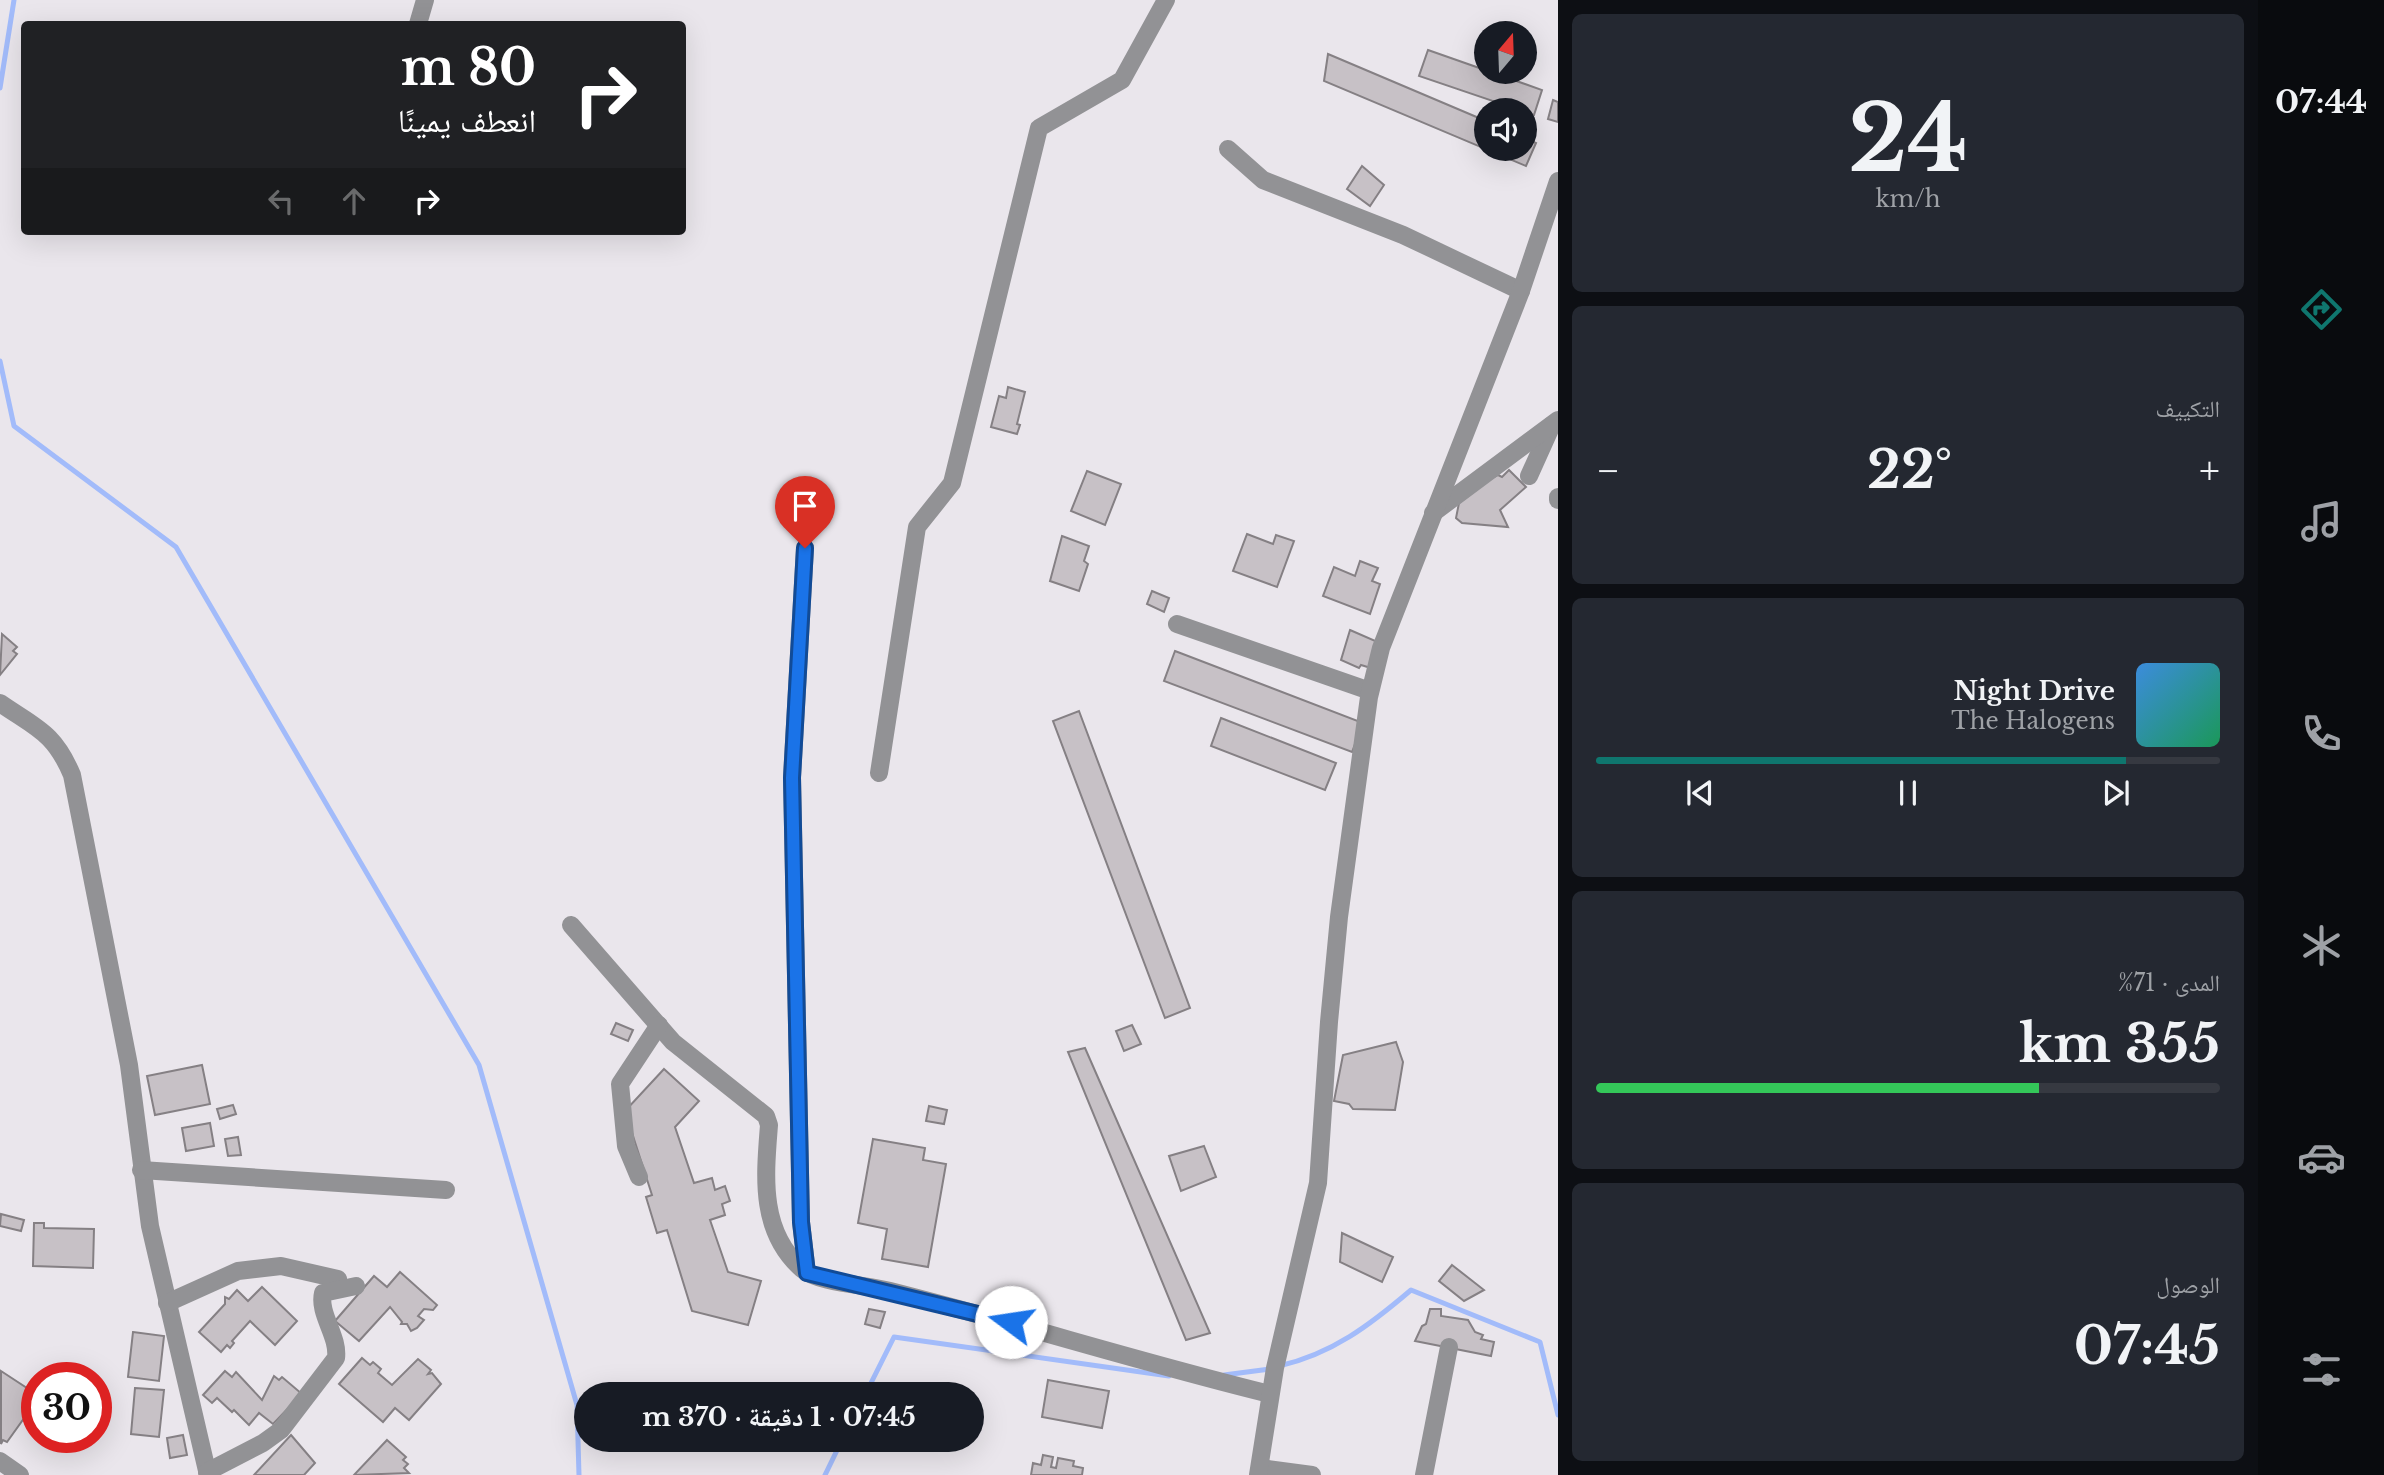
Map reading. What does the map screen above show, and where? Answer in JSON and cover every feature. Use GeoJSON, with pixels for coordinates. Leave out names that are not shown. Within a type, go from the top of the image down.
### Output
{"type":"FeatureCollection","features":[{"type":"Feature","properties":{"kind":"street"},"geometry":{"type":"LineString","coordinates":[[419,21],[425,0]]}},
{"type":"Feature","properties":{"kind":"street"},"geometry":{"type":"LineString","coordinates":[[878,774],[917,527],[952,483],[1039,128],[1122,80],[1166,0]]}},
{"type":"Feature","properties":{"kind":"street"},"geometry":{"type":"LineString","coordinates":[[1228,149],[1263,180],[1404,235],[1521,291]]}},
{"type":"Feature","properties":{"kind":"street"},"geometry":{"type":"LineString","coordinates":[[1312,1475],[1259,1471],[1271,1388],[1318,1183],[1339,916],[1370,691],[1381,648],[1521,291],[1558,181]]}},
{"type":"Feature","properties":{"kind":"street"},"geometry":{"type":"LineString","coordinates":[[1433,513],[1555,423]]}},
{"type":"Feature","properties":{"kind":"street"},"geometry":{"type":"LineString","coordinates":[[1529,476],[1555,423]]}},
{"type":"Feature","properties":{"kind":"street"},"geometry":{"type":"LineString","coordinates":[[805,548],[792,778],[801,1222],[807,1273]]}},
{"type":"Feature","properties":{"kind":"street"},"geometry":{"type":"LineString","coordinates":[[1177,624],[1370,691]]}},
{"type":"Feature","properties":{"kind":"street"},"geometry":{"type":"LineString","coordinates":[[0,703],[50,735],[62,750],[72,775],[129,1065],[141,1170],[167,1303],[207,1473],[263,1443],[289,1421],[336,1358],[337,1347],[323,1303],[323,1293],[356,1286]]}},
{"type":"Feature","properties":{"kind":"street"},"geometry":{"type":"LineString","coordinates":[[571,925],[673,1042],[766,1116],[769,1125],[766,1202],[769,1215],[783,1243],[807,1273],[1011,1322],[1154,1366],[1271,1388]]}},
{"type":"Feature","properties":{"kind":"street"},"geometry":{"type":"LineString","coordinates":[[639,1177],[626,1146],[620,1084],[659,1025]]}},
{"type":"Feature","properties":{"kind":"street"},"geometry":{"type":"LineString","coordinates":[[141,1170],[446,1190]]}},
{"type":"Feature","properties":{"kind":"street"},"geometry":{"type":"LineString","coordinates":[[167,1303],[238,1271],[281,1266],[338,1279]]}},
{"type":"Feature","properties":{"kind":"street"},"geometry":{"type":"LineString","coordinates":[[1424,1475],[1450,1347]]}},
{"type":"Feature","properties":{"kind":"street"},"geometry":{"type":"LineString","coordinates":[[0,1461],[20,1475]]}},
{"type":"Feature","properties":{"kind":"building"},"geometry":{"type":"Polygon","coordinates":[[[1428,50],[1474,66],[1474,84],[1525,84],[1542,90],[1537,106],[1537,98],[1484,98],[1419,76],[1428,50]]]}},
{"type":"Feature","properties":{"kind":"building"},"geometry":{"type":"Polygon","coordinates":[[[1328,54],[1474,116],[1474,144],[1324,81],[1328,54]]]}},
{"type":"Feature","properties":{"kind":"building"},"geometry":{"type":"Polygon","coordinates":[[[1553,100],[1558,102],[1558,122],[1548,119],[1553,100]]]}},
{"type":"Feature","properties":{"kind":"building"},"geometry":{"type":"Polygon","coordinates":[[[1514,161],[1528,161],[1526,166],[1514,161]]]}},
{"type":"Feature","properties":{"kind":"building"},"geometry":{"type":"Polygon","coordinates":[[[1362,166],[1384,185],[1370,206],[1347,189],[1362,166]]]}},
{"type":"Feature","properties":{"kind":"building"},"geometry":{"type":"Polygon","coordinates":[[[1008,387],[1025,392],[1017,434],[991,427],[999,396],[1006,398],[1008,387]]]}},
{"type":"Feature","properties":{"kind":"building"},"geometry":{"type":"Polygon","coordinates":[[[1509,470],[1526,487],[1500,510],[1508,527],[1462,523],[1456,518],[1459,503],[1489,480],[1498,475],[1502,477],[1509,470]]]}},
{"type":"Feature","properties":{"kind":"building"},"geometry":{"type":"Polygon","coordinates":[[[1087,471],[1121,484],[1105,525],[1071,511],[1087,471]]]}},
{"type":"Feature","properties":{"kind":"building"},"geometry":{"type":"Polygon","coordinates":[[[794,494],[804,498],[808,508],[804,518],[794,522],[784,518],[780,508],[784,498],[794,494]]]}},
{"type":"Feature","properties":{"kind":"building"},"geometry":{"type":"Polygon","coordinates":[[[813,509],[826,514],[821,527],[808,522],[813,509]]]}},
{"type":"Feature","properties":{"kind":"building"},"geometry":{"type":"Polygon","coordinates":[[[1247,534],[1273,544],[1276,535],[1294,541],[1277,587],[1233,571],[1247,534]]]}},
{"type":"Feature","properties":{"kind":"building"},"geometry":{"type":"Polygon","coordinates":[[[1062,536],[1089,546],[1084,561],[1088,564],[1079,591],[1050,581],[1062,536]]]}},
{"type":"Feature","properties":{"kind":"building"},"geometry":{"type":"Polygon","coordinates":[[[1360,561],[1378,568],[1372,581],[1380,584],[1370,614],[1323,596],[1334,567],[1355,576],[1360,561]]]}},
{"type":"Feature","properties":{"kind":"building"},"geometry":{"type":"Polygon","coordinates":[[[1152,591],[1169,598],[1164,612],[1147,604],[1152,591]]]}},
{"type":"Feature","properties":{"kind":"building"},"geometry":{"type":"Polygon","coordinates":[[[1350,630],[1380,643],[1374,669],[1361,665],[1359,668],[1341,660],[1350,630]]]}},
{"type":"Feature","properties":{"kind":"building"},"geometry":{"type":"Polygon","coordinates":[[[2,634],[17,647],[13,651],[17,654],[0,675],[2,634]]]}},
{"type":"Feature","properties":{"kind":"building"},"geometry":{"type":"Polygon","coordinates":[[[1175,651],[1363,723],[1352,752],[1164,681],[1175,651]]]}},
{"type":"Feature","properties":{"kind":"building"},"geometry":{"type":"Polygon","coordinates":[[[1079,711],[1190,1008],[1165,1018],[1053,721],[1079,711]]]}},
{"type":"Feature","properties":{"kind":"building"},"geometry":{"type":"Polygon","coordinates":[[[1221,718],[1336,763],[1325,790],[1211,746],[1221,718]]]}},
{"type":"Feature","properties":{"kind":"building"},"geometry":{"type":"Polygon","coordinates":[[[616,1023],[633,1030],[628,1041],[611,1034],[616,1023]]]}},
{"type":"Feature","properties":{"kind":"building"},"geometry":{"type":"Polygon","coordinates":[[[1132,1025],[1141,1044],[1124,1051],[1116,1031],[1132,1025]]]}},
{"type":"Feature","properties":{"kind":"building"},"geometry":{"type":"Polygon","coordinates":[[[1396,1042],[1403,1062],[1395,1110],[1353,1109],[1349,1104],[1334,1101],[1343,1055],[1396,1042]]]}},
{"type":"Feature","properties":{"kind":"building"},"geometry":{"type":"Polygon","coordinates":[[[1085,1048],[1210,1333],[1186,1340],[1068,1052],[1085,1048]]]}},
{"type":"Feature","properties":{"kind":"building"},"geometry":{"type":"Polygon","coordinates":[[[202,1065],[210,1104],[155,1115],[147,1076],[202,1065]]]}},
{"type":"Feature","properties":{"kind":"building"},"geometry":{"type":"Polygon","coordinates":[[[664,1069],[699,1101],[675,1127],[694,1183],[712,1178],[715,1190],[725,1186],[730,1201],[722,1204],[725,1215],[710,1220],[728,1272],[761,1281],[748,1325],[692,1311],[667,1230],[657,1233],[646,1197],[652,1195],[625,1111],[664,1069]]]}},
{"type":"Feature","properties":{"kind":"building"},"geometry":{"type":"Polygon","coordinates":[[[233,1105],[236,1114],[220,1119],[217,1109],[233,1105]]]}},
{"type":"Feature","properties":{"kind":"building"},"geometry":{"type":"Polygon","coordinates":[[[929,1106],[947,1110],[944,1124],[926,1121],[929,1106]]]}},
{"type":"Feature","properties":{"kind":"building"},"geometry":{"type":"Polygon","coordinates":[[[210,1123],[214,1146],[186,1151],[182,1128],[210,1123]]]}},
{"type":"Feature","properties":{"kind":"building"},"geometry":{"type":"Polygon","coordinates":[[[238,1137],[241,1155],[228,1156],[225,1139],[238,1137]]]}},
{"type":"Feature","properties":{"kind":"building"},"geometry":{"type":"Polygon","coordinates":[[[873,1139],[925,1148],[923,1160],[946,1164],[928,1267],[882,1259],[887,1229],[858,1223],[873,1139]]]}},
{"type":"Feature","properties":{"kind":"building"},"geometry":{"type":"Polygon","coordinates":[[[1204,1146],[1216,1177],[1181,1191],[1169,1156],[1204,1146]]]}},
{"type":"Feature","properties":{"kind":"building"},"geometry":{"type":"Polygon","coordinates":[[[1,1214],[24,1220],[21,1231],[0,1226],[1,1214]]]}},
{"type":"Feature","properties":{"kind":"building"},"geometry":{"type":"Polygon","coordinates":[[[34,1223],[44,1223],[44,1228],[94,1229],[93,1268],[33,1266],[34,1223]]]}},
{"type":"Feature","properties":{"kind":"building"},"geometry":{"type":"Polygon","coordinates":[[[1342,1233],[1393,1257],[1382,1282],[1340,1262],[1342,1233]]]}},
{"type":"Feature","properties":{"kind":"building"},"geometry":{"type":"Polygon","coordinates":[[[1452,1265],[1484,1290],[1464,1301],[1439,1281],[1452,1265]]]}},
{"type":"Feature","properties":{"kind":"building"},"geometry":{"type":"Polygon","coordinates":[[[400,1272],[437,1305],[433,1310],[424,1309],[418,1316],[424,1320],[417,1328],[411,1331],[407,1324],[401,1324],[390,1307],[359,1341],[335,1321],[374,1276],[387,1287],[400,1272]]]}},
{"type":"Feature","properties":{"kind":"building"},"geometry":{"type":"Polygon","coordinates":[[[262,1287],[297,1321],[275,1345],[250,1321],[232,1341],[234,1343],[230,1348],[227,1345],[221,1352],[199,1332],[225,1304],[225,1297],[229,1299],[237,1290],[248,1301],[262,1287]]]}},
{"type":"Feature","properties":{"kind":"building"},"geometry":{"type":"Polygon","coordinates":[[[869,1309],[885,1312],[880,1328],[865,1324],[869,1309]]]}},
{"type":"Feature","properties":{"kind":"building"},"geometry":{"type":"Polygon","coordinates":[[[1430,1309],[1441,1309],[1441,1316],[1468,1320],[1475,1332],[1483,1335],[1481,1339],[1494,1342],[1491,1356],[1415,1341],[1422,1326],[1426,1324],[1430,1309]]]}},
{"type":"Feature","properties":{"kind":"building"},"geometry":{"type":"Polygon","coordinates":[[[133,1332],[164,1336],[159,1381],[128,1377],[133,1332]]]}},
{"type":"Feature","properties":{"kind":"building"},"geometry":{"type":"Polygon","coordinates":[[[362,1358],[381,1369],[378,1373],[392,1385],[418,1359],[431,1370],[428,1374],[432,1373],[441,1384],[409,1420],[395,1408],[383,1422],[339,1384],[362,1358]]]}},
{"type":"Feature","properties":{"kind":"building"},"geometry":{"type":"Polygon","coordinates":[[[1,1371],[21,1384],[21,1422],[7,1442],[3,1440],[1,1444],[1,1371]]]}},
{"type":"Feature","properties":{"kind":"building"},"geometry":{"type":"Polygon","coordinates":[[[225,1371],[232,1377],[236,1372],[262,1400],[274,1376],[279,1380],[282,1377],[302,1394],[273,1424],[259,1413],[249,1425],[217,1398],[212,1403],[203,1395],[225,1371]]]}},
{"type":"Feature","properties":{"kind":"building"},"geometry":{"type":"Polygon","coordinates":[[[1048,1380],[1109,1391],[1102,1428],[1042,1417],[1048,1380]]]}},
{"type":"Feature","properties":{"kind":"building"},"geometry":{"type":"Polygon","coordinates":[[[135,1388],[164,1390],[159,1437],[131,1434],[135,1388]]]}},
{"type":"Feature","properties":{"kind":"building"},"geometry":{"type":"Polygon","coordinates":[[[183,1435],[187,1455],[170,1458],[167,1438],[183,1435]]]}},
{"type":"Feature","properties":{"kind":"building"},"geometry":{"type":"Polygon","coordinates":[[[291,1435],[315,1463],[304,1475],[254,1475],[291,1435]]]}},
{"type":"Feature","properties":{"kind":"building"},"geometry":{"type":"Polygon","coordinates":[[[387,1440],[406,1457],[403,1460],[408,1464],[404,1468],[409,1473],[354,1475],[387,1440]]]}},
{"type":"Feature","properties":{"kind":"building"},"geometry":{"type":"Polygon","coordinates":[[[1043,1455],[1053,1457],[1051,1467],[1056,1468],[1058,1458],[1074,1461],[1073,1466],[1083,1468],[1082,1475],[1031,1475],[1033,1463],[1041,1465],[1043,1455]]]}},
{"type":"Feature","properties":{"kind":"waterway"},"geometry":{"type":"LineString","coordinates":[[0,88],[14,0]]}},
{"type":"Feature","properties":{"kind":"waterway"},"geometry":{"type":"LineString","coordinates":[[0,361],[14,426],[176,547],[479,1065],[577,1405],[579,1475]]}},
{"type":"Feature","properties":{"kind":"waterway"},"geometry":{"type":"LineString","coordinates":[[1279,1366],[1316,1354],[1350,1337],[1411,1290],[1540,1342],[1558,1415]]}},
{"type":"Feature","properties":{"kind":"waterway"},"geometry":{"type":"LineString","coordinates":[[872,1382],[894,1337],[1169,1376]]}},
{"type":"Feature","properties":{"kind":"waterway"},"geometry":{"type":"LineString","coordinates":[[1224,1375],[1270,1369]]}},
{"type":"Feature","properties":{"kind":"waterway"},"geometry":{"type":"LineString","coordinates":[[825,1475],[836,1452]]}},
{"type":"Feature","properties":{"kind":"route"},"geometry":{"type":"LineString","coordinates":[[805,548],[792,778],[801,1222],[807,1273],[866,1285],[1011,1322]]}}]}
